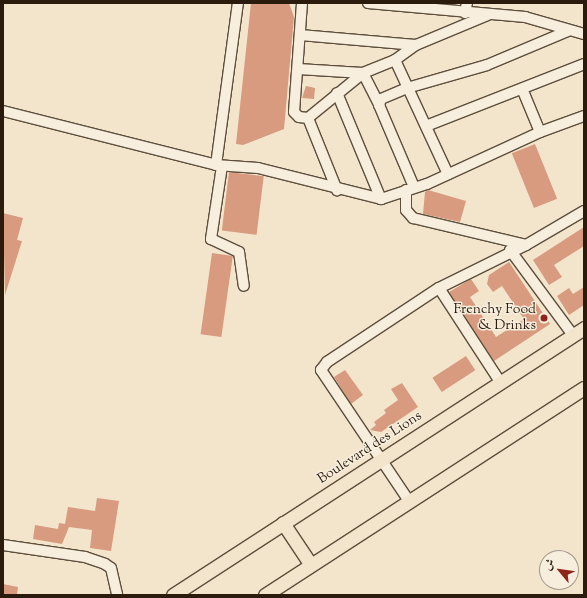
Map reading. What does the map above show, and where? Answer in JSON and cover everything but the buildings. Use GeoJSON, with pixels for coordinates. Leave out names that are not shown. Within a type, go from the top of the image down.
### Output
{"type":"FeatureCollection","features":[{"type":"Feature","properties":{"kind":"main road","name":"Boulevard des Lions"},"geometry":{"type":"LineString","coordinates":[[173,595],[584,328]]}},
{"type":"Feature","properties":{"kind":"main road"},"geometry":{"type":"LineString","coordinates":[[264,595],[584,388]]}},
{"type":"Feature","properties":{"kind":"main road"},"geometry":{"type":"LineString","coordinates":[[283,524],[310,565]]}},
{"type":"Feature","properties":{"kind":"street"},"geometry":{"type":"LineString","coordinates":[[238,3],[211,239],[239,252],[244,286]]}},
{"type":"Feature","properties":{"kind":"street"},"geometry":{"type":"LineString","coordinates":[[302,3],[294,112],[299,118],[308,118],[363,73],[395,60],[416,45],[490,14]]}},
{"type":"Feature","properties":{"kind":"street"},"geometry":{"type":"LineString","coordinates":[[368,3],[466,8],[490,14],[525,17],[568,31],[584,34]]}},
{"type":"Feature","properties":{"kind":"street"},"geometry":{"type":"LineString","coordinates":[[379,105],[384,96],[486,65],[568,31]]}},
{"type":"Feature","properties":{"kind":"street"},"geometry":{"type":"LineString","coordinates":[[300,35],[416,45]]}},
{"type":"Feature","properties":{"kind":"street"},"geometry":{"type":"LineString","coordinates":[[395,60],[448,174]]}},
{"type":"Feature","properties":{"kind":"street"},"geometry":{"type":"LineString","coordinates":[[426,126],[523,90],[584,64]]}},
{"type":"Feature","properties":{"kind":"street"},"geometry":{"type":"LineString","coordinates":[[298,69],[363,73]]}},
{"type":"Feature","properties":{"kind":"street"},"geometry":{"type":"LineString","coordinates":[[363,73],[379,105],[410,189],[406,210],[413,218],[526,245]]}},
{"type":"Feature","properties":{"kind":"street"},"geometry":{"type":"LineString","coordinates":[[523,90],[540,132]]}},
{"type":"Feature","properties":{"kind":"street"},"geometry":{"type":"LineString","coordinates":[[337,93],[381,199]]}},
{"type":"Feature","properties":{"kind":"street"},"geometry":{"type":"LineString","coordinates":[[3,111],[219,165],[258,168],[337,190],[381,199],[448,174],[540,132],[584,116]]}},
{"type":"Feature","properties":{"kind":"street"},"geometry":{"type":"LineString","coordinates":[[308,118],[337,190]]}},
{"type":"Feature","properties":{"kind":"street"},"geometry":{"type":"LineString","coordinates":[[409,501],[322,375],[321,370],[327,362],[438,288],[510,250],[526,245],[584,211]]}},
{"type":"Feature","properties":{"kind":"street"},"geometry":{"type":"LineString","coordinates":[[510,250],[573,335]]}},
{"type":"Feature","properties":{"kind":"street"},"geometry":{"type":"LineString","coordinates":[[438,288],[501,383]]}},
{"type":"Feature","properties":{"kind":"street"},"geometry":{"type":"LineString","coordinates":[[3,545],[85,558],[105,564],[112,568],[117,595]]}},
{"type":"Feature","properties":{"kind":"place","name":"Frenchy Food & Drinks"},"geometry":{"type":"Point","coordinates":[544,318]}}]}
